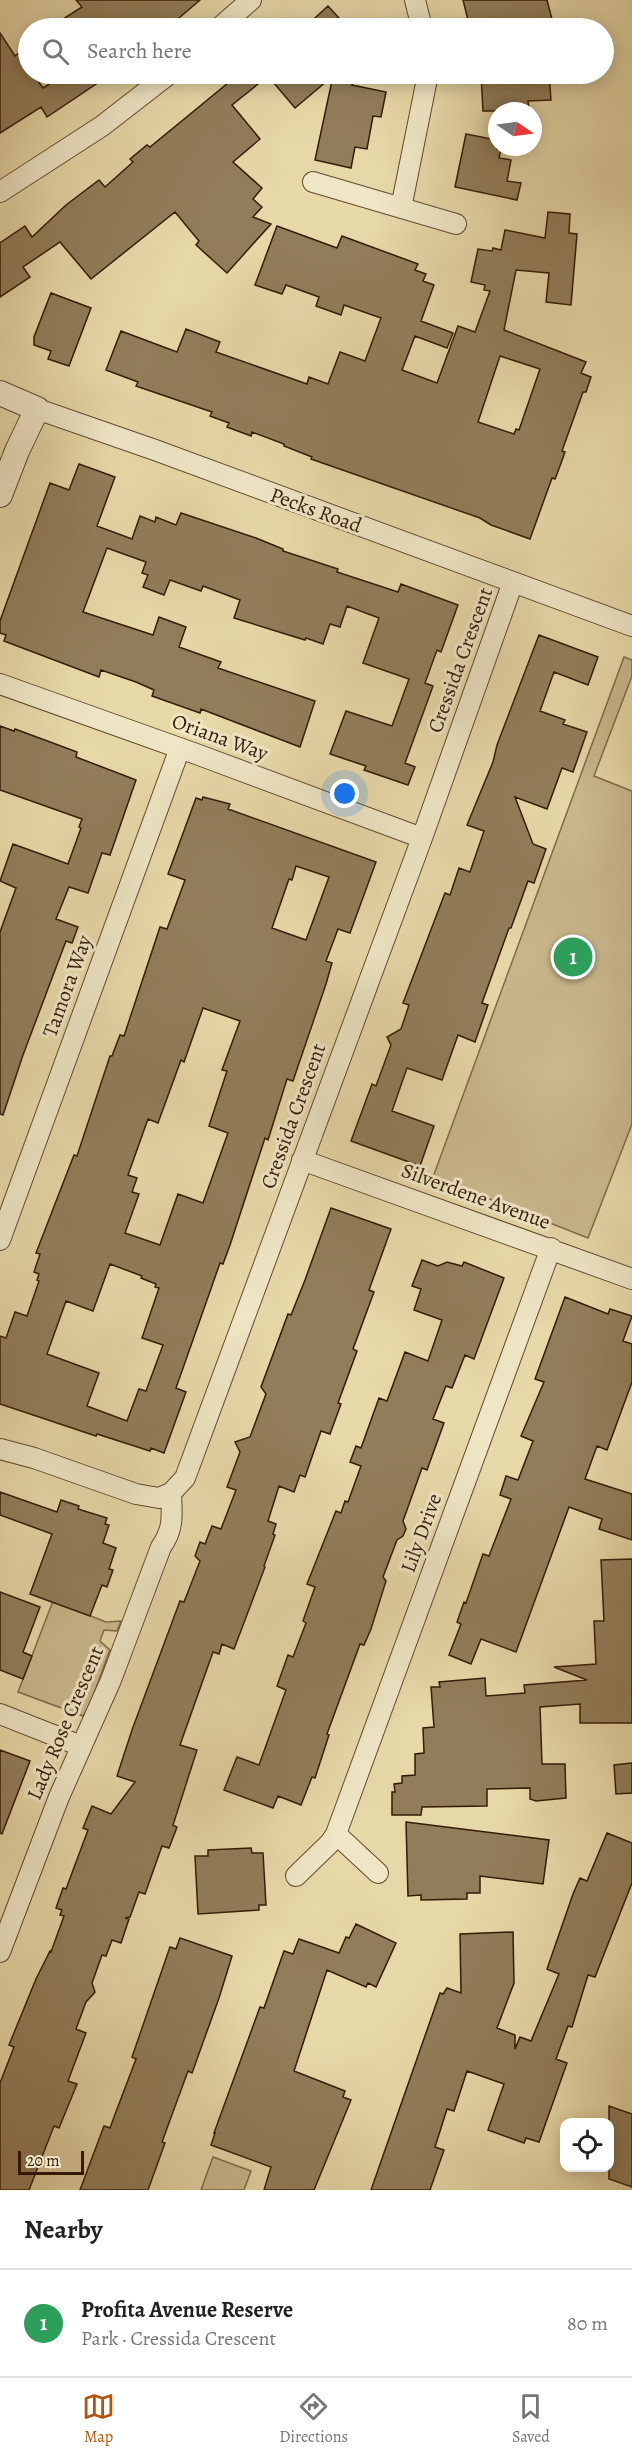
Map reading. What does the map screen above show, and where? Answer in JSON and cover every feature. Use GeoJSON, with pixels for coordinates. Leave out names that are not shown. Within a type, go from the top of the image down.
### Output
{"type":"FeatureCollection","features":[{"type":"Feature","properties":{"kind":"street"},"geometry":{"type":"LineString","coordinates":[[230,18],[251,0]]}},
{"type":"Feature","properties":{"kind":"street"},"geometry":{"type":"LineString","coordinates":[[415,0],[420,18]]}},
{"type":"Feature","properties":{"kind":"street"},"geometry":{"type":"LineString","coordinates":[[0,192],[102,126],[156,84]]}},
{"type":"Feature","properties":{"kind":"street"},"geometry":{"type":"LineString","coordinates":[[401,208],[426,84]]}},
{"type":"Feature","properties":{"kind":"street"},"geometry":{"type":"LineString","coordinates":[[313,182],[456,224]]}},
{"type":"Feature","properties":{"kind":"street","name":"Pecks Road"},"geometry":{"type":"LineString","coordinates":[[0,393],[32,407],[632,626]]}},
{"type":"Feature","properties":{"kind":"street"},"geometry":{"type":"LineString","coordinates":[[0,495],[32,407]]}},
{"type":"Feature","properties":{"kind":"street","name":"Cressida Crescent"},"geometry":{"type":"LineString","coordinates":[[165,1496],[185,1478],[189,1468],[422,838],[513,582]]}},
{"type":"Feature","properties":{"kind":"street","name":"Oriana Way"},"geometry":{"type":"LineString","coordinates":[[0,684],[422,838]]}},
{"type":"Feature","properties":{"kind":"street","name":"Tamora Way"},"geometry":{"type":"LineString","coordinates":[[0,1240],[180,748]]}},
{"type":"Feature","properties":{"kind":"street","name":"Silverdene Avenue"},"geometry":{"type":"LineString","coordinates":[[302,1160],[632,1279]]}},
{"type":"Feature","properties":{"kind":"street","name":"Lily Drive"},"geometry":{"type":"LineString","coordinates":[[296,1876],[330,1843],[336,1834],[551,1248]]}},
{"type":"Feature","properties":{"kind":"street"},"geometry":{"type":"LineString","coordinates":[[0,1449],[34,1458],[136,1494],[165,1496]]}},
{"type":"Feature","properties":{"kind":"street","name":"Lady Rose Crescent"},"geometry":{"type":"LineString","coordinates":[[0,1952],[58,1797],[111,1680],[161,1547],[172,1527],[165,1496]]}},
{"type":"Feature","properties":{"kind":"street"},"geometry":{"type":"LineString","coordinates":[[0,1714],[81,1746]]}},
{"type":"Feature","properties":{"kind":"street"},"geometry":{"type":"LineString","coordinates":[[336,1834],[378,1873]]}},
{"type":"Feature","properties":{"kind":"shaded area"},"geometry":{"type":"Polygon","coordinates":[[[624,657],[632,660],[632,676],[594,776],[632,791],[632,1124],[588,1238],[433,1177],[624,657]]]}},
{"type":"Feature","properties":{"kind":"shaded area"},"geometry":{"type":"Polygon","coordinates":[[[53,1601],[106,1622],[121,1621],[117,1631],[104,1630],[100,1641],[110,1650],[89,1707],[83,1716],[18,1692],[53,1601]]]}},
{"type":"Feature","properties":{"kind":"shaded area"},"geometry":{"type":"Polygon","coordinates":[[[213,2157],[251,2171],[244,2190],[201,2190],[213,2157]]]}},
{"type":"Feature","properties":{"kind":"building"},"geometry":{"type":"Polygon","coordinates":[[[76,0],[200,0],[179,18],[65,18],[82,7],[76,0]]]}},
{"type":"Feature","properties":{"kind":"building"},"geometry":{"type":"Polygon","coordinates":[[[463,0],[547,0],[552,18],[468,18],[463,0]]]}},
{"type":"Feature","properties":{"kind":"building"},"geometry":{"type":"Polygon","coordinates":[[[328,6],[339,18],[315,18],[328,6]]]}},
{"type":"Feature","properties":{"kind":"building"},"geometry":{"type":"Polygon","coordinates":[[[0,33],[15,56],[18,54],[18,84],[40,84],[43,88],[49,84],[96,84],[47,117],[41,107],[0,133],[0,33]]]}},
{"type":"Feature","properties":{"kind":"building"},"geometry":{"type":"Polygon","coordinates":[[[227,84],[258,84],[232,105],[260,139],[233,162],[262,188],[253,199],[262,207],[253,217],[271,224],[227,273],[196,245],[199,241],[175,212],[91,279],[60,242],[23,267],[30,277],[0,297],[0,243],[25,226],[32,237],[66,205],[99,180],[105,187],[133,162],[130,159],[147,145],[150,147],[227,84]]]}},
{"type":"Feature","properties":{"kind":"building"},"geometry":{"type":"Polygon","coordinates":[[[275,84],[324,84],[295,108],[275,84]]]}},
{"type":"Feature","properties":{"kind":"building"},"geometry":{"type":"Polygon","coordinates":[[[331,84],[353,84],[386,92],[381,117],[373,116],[367,149],[355,147],[351,168],[315,160],[331,84]]]}},
{"type":"Feature","properties":{"kind":"building"},"geometry":{"type":"Polygon","coordinates":[[[482,84],[550,84],[551,100],[488,102],[488,111],[483,111],[482,84]]]}},
{"type":"Feature","properties":{"kind":"building"},"geometry":{"type":"Polygon","coordinates":[[[466,134],[488,138],[488,156],[499,156],[499,158],[511,160],[507,181],[521,183],[517,200],[455,187],[466,134]]]}},
{"type":"Feature","properties":{"kind":"building"},"geometry":{"type":"Polygon","coordinates":[[[548,212],[570,214],[569,233],[577,234],[571,305],[546,302],[549,273],[516,270],[504,330],[586,362],[581,373],[591,377],[586,392],[583,392],[562,451],[565,452],[560,466],[555,479],[552,478],[530,539],[491,525],[480,518],[311,459],[312,457],[284,446],[284,444],[252,432],[251,436],[227,427],[229,423],[210,416],[212,412],[136,386],[138,382],[106,370],[121,331],[177,352],[186,329],[220,342],[216,352],[307,384],[309,377],[328,384],[340,352],[365,361],[381,318],[344,305],[341,315],[316,306],[319,297],[286,285],[282,294],[255,285],[277,226],[337,248],[342,236],[418,264],[415,270],[426,274],[423,281],[434,285],[421,321],[453,333],[447,348],[415,336],[402,370],[437,383],[458,326],[475,332],[490,291],[484,290],[485,285],[471,282],[478,249],[501,250],[505,230],[545,238],[548,212]],[[500,356],[478,422],[514,434],[516,429],[519,430],[540,369],[500,356]]]}},
{"type":"Feature","properties":{"kind":"building"},"geometry":{"type":"Polygon","coordinates":[[[51,293],[91,308],[69,366],[48,359],[51,351],[34,345],[34,337],[51,293]]]}},
{"type":"Feature","properties":{"kind":"building"},"geometry":{"type":"Polygon","coordinates":[[[79,464],[115,477],[97,526],[132,539],[140,516],[155,522],[156,517],[176,525],[181,513],[338,569],[337,572],[398,592],[401,584],[458,605],[441,652],[437,650],[425,683],[433,686],[405,763],[415,767],[408,785],[364,770],[366,766],[330,754],[346,711],[392,726],[409,679],[363,663],[379,618],[347,606],[340,627],[330,624],[323,644],[306,638],[305,640],[234,618],[240,600],[203,586],[201,591],[170,580],[164,595],[143,587],[148,575],[142,573],[146,562],[107,548],[83,612],[153,635],[159,617],[186,627],[179,647],[221,662],[218,668],[315,701],[300,747],[201,709],[200,713],[152,696],[154,690],[136,682],[101,670],[99,677],[4,641],[6,635],[0,633],[0,621],[50,483],[69,490],[79,464]]]}},
{"type":"Feature","properties":{"kind":"building"},"geometry":{"type":"Polygon","coordinates":[[[539,635],[598,657],[588,685],[554,672],[540,711],[565,720],[563,724],[587,732],[573,772],[562,768],[547,809],[515,797],[533,844],[546,849],[534,883],[528,881],[511,928],[509,928],[482,1003],[488,1005],[475,1042],[458,1035],[442,1080],[407,1068],[392,1111],[434,1126],[420,1166],[351,1141],[372,1084],[376,1086],[391,1045],[387,1037],[401,1029],[409,1005],[403,1003],[445,893],[450,895],[459,868],[470,872],[484,831],[467,825],[493,762],[497,745],[539,635]]]}},
{"type":"Feature","properties":{"kind":"building"},"geometry":{"type":"Polygon","coordinates":[[[0,726],[14,731],[15,729],[77,752],[76,757],[136,780],[110,855],[102,853],[88,893],[69,887],[56,919],[78,927],[72,943],[66,941],[3,1115],[0,1114],[0,932],[16,888],[0,881],[13,844],[68,864],[82,819],[0,790],[0,726]]]}},
{"type":"Feature","properties":{"kind":"building"},"geometry":{"type":"Polygon","coordinates":[[[203,797],[230,804],[228,809],[376,862],[350,933],[338,929],[326,961],[332,963],[293,1081],[287,1079],[268,1140],[265,1138],[230,1245],[223,1264],[220,1263],[176,1388],[186,1392],[164,1453],[151,1448],[150,1451],[97,1434],[96,1436],[0,1404],[0,1336],[6,1338],[15,1312],[27,1316],[39,1281],[37,1280],[39,1274],[34,1272],[40,1254],[36,1253],[74,1155],[77,1156],[110,1056],[112,1056],[120,1035],[124,1036],[160,927],[167,929],[185,880],[168,874],[196,798],[202,800],[203,797]],[[296,866],[292,880],[289,879],[272,928],[306,940],[329,877],[296,866]],[[203,1008],[184,1062],[181,1060],[158,1123],[148,1119],[128,1175],[137,1178],[132,1192],[139,1194],[125,1233],[160,1245],[178,1194],[203,1203],[228,1133],[209,1126],[227,1071],[222,1070],[240,1021],[203,1008]],[[110,1264],[93,1311],[66,1301],[47,1354],[99,1373],[87,1406],[127,1421],[139,1389],[146,1391],[163,1345],[142,1338],[159,1288],[155,1287],[156,1284],[141,1278],[142,1276],[110,1264]]]}},
{"type":"Feature","properties":{"kind":"building"},"geometry":{"type":"Polygon","coordinates":[[[331,1208],[391,1229],[369,1290],[374,1292],[353,1349],[357,1351],[338,1403],[341,1404],[330,1434],[321,1431],[305,1477],[300,1475],[294,1492],[279,1486],[268,1521],[276,1524],[273,1534],[275,1535],[234,1649],[222,1644],[219,1654],[213,1652],[180,1745],[197,1750],[173,1825],[177,1827],[169,1848],[162,1846],[145,1894],[139,1892],[130,1917],[125,1918],[129,1919],[121,1943],[112,1940],[106,1956],[102,1955],[92,1983],[95,1992],[86,2002],[76,2029],[86,2033],[68,2081],[77,2084],[59,2128],[54,2126],[29,2190],[0,2190],[0,2083],[14,2047],[9,2045],[36,1979],[51,1952],[64,1916],[60,1915],[62,1910],[56,1908],[63,1888],[66,1889],[88,1830],[83,1828],[92,1806],[111,1814],[135,1782],[117,1776],[132,1730],[180,1601],[184,1602],[200,1561],[195,1556],[200,1542],[205,1544],[212,1526],[221,1529],[236,1490],[227,1487],[240,1452],[235,1442],[250,1437],[266,1394],[261,1387],[288,1314],[291,1315],[305,1280],[331,1208]]]}},
{"type":"Feature","properties":{"kind":"building"},"geometry":{"type":"Polygon","coordinates":[[[422,1260],[438,1266],[447,1262],[462,1266],[464,1262],[504,1278],[474,1359],[465,1355],[452,1388],[446,1386],[433,1419],[444,1423],[427,1470],[422,1468],[403,1521],[406,1529],[403,1536],[397,1540],[383,1577],[386,1581],[371,1629],[364,1645],[360,1644],[327,1734],[329,1735],[315,1778],[312,1777],[301,1805],[278,1796],[273,1808],[224,1790],[237,1757],[259,1765],[286,1690],[277,1686],[288,1655],[293,1657],[306,1623],[303,1621],[315,1587],[307,1584],[336,1511],[341,1513],[345,1501],[348,1502],[361,1466],[350,1462],[356,1446],[361,1448],[379,1398],[387,1401],[405,1352],[428,1361],[442,1320],[414,1310],[421,1289],[412,1286],[422,1260]]]}},
{"type":"Feature","properties":{"kind":"building"},"geometry":{"type":"Polygon","coordinates":[[[565,1297],[608,1314],[610,1309],[632,1316],[623,1341],[632,1344],[632,1382],[607,1450],[597,1446],[585,1479],[632,1494],[632,1540],[599,1529],[602,1519],[569,1507],[516,1652],[481,1639],[471,1664],[449,1655],[461,1624],[457,1622],[483,1554],[489,1556],[511,1499],[500,1495],[506,1476],[518,1480],[533,1441],[521,1436],[544,1382],[535,1379],[565,1297]]]}},
{"type":"Feature","properties":{"kind":"building"},"geometry":{"type":"Polygon","coordinates":[[[0,1492],[57,1512],[61,1500],[79,1506],[78,1509],[107,1518],[105,1524],[109,1525],[103,1543],[116,1548],[109,1569],[113,1570],[107,1587],[102,1585],[90,1616],[30,1594],[52,1534],[0,1515],[0,1492]]]}},
{"type":"Feature","properties":{"kind":"building"},"geometry":{"type":"Polygon","coordinates":[[[632,1559],[632,1723],[580,1723],[580,1704],[540,1707],[542,1764],[565,1764],[566,1798],[536,1801],[530,1799],[530,1788],[487,1789],[487,1806],[422,1807],[421,1815],[392,1815],[394,1784],[402,1783],[402,1776],[415,1775],[415,1754],[424,1753],[423,1728],[434,1727],[431,1687],[440,1687],[439,1682],[485,1678],[486,1696],[525,1693],[524,1685],[587,1680],[554,1667],[596,1664],[594,1621],[604,1621],[601,1560],[632,1559]]]}},
{"type":"Feature","properties":{"kind":"building"},"geometry":{"type":"Polygon","coordinates":[[[0,1592],[40,1607],[23,1652],[32,1656],[23,1679],[0,1670],[0,1592]]]}},
{"type":"Feature","properties":{"kind":"building"},"geometry":{"type":"Polygon","coordinates":[[[0,1750],[30,1761],[2,1834],[0,1833],[0,1750]]]}},
{"type":"Feature","properties":{"kind":"building"},"geometry":{"type":"Polygon","coordinates":[[[632,1763],[632,1793],[616,1794],[614,1765],[632,1763]]]}},
{"type":"Feature","properties":{"kind":"building"},"geometry":{"type":"Polygon","coordinates":[[[406,1822],[549,1840],[543,1884],[480,1876],[480,1893],[467,1893],[467,1899],[421,1900],[421,1895],[408,1896],[406,1822]]]}},
{"type":"Feature","properties":{"kind":"building"},"geometry":{"type":"Polygon","coordinates":[[[607,1833],[632,1843],[632,1883],[595,1977],[588,1975],[572,2027],[568,2026],[556,2059],[567,2063],[539,2142],[526,2138],[524,2143],[488,2130],[504,2084],[467,2071],[454,2111],[447,2109],[435,2147],[444,2150],[430,2190],[371,2190],[440,1993],[443,1994],[447,1988],[461,1993],[460,1934],[513,1932],[514,1983],[497,2028],[515,2035],[515,2049],[520,2037],[531,2041],[559,1974],[547,1969],[573,1894],[580,1878],[587,1881],[607,1833]]]}},
{"type":"Feature","properties":{"kind":"building"},"geometry":{"type":"Polygon","coordinates":[[[251,1848],[252,1853],[263,1853],[266,1905],[259,1905],[259,1910],[198,1914],[195,1856],[208,1856],[208,1850],[251,1848]]]}},
{"type":"Feature","properties":{"kind":"building"},"geometry":{"type":"Polygon","coordinates":[[[356,1924],[396,1943],[376,1987],[368,1983],[366,1987],[327,1970],[294,2071],[345,2091],[343,2097],[351,2100],[314,2190],[264,2190],[271,2167],[211,2145],[214,2133],[260,2007],[264,2008],[284,1951],[293,1954],[299,1939],[339,1953],[346,1937],[349,1938],[356,1924]]]}},
{"type":"Feature","properties":{"kind":"building"},"geometry":{"type":"Polygon","coordinates":[[[180,1938],[232,1956],[192,2073],[188,2071],[162,2142],[165,2143],[148,2190],[80,2190],[104,2126],[110,2128],[136,2059],[132,2057],[170,1947],[176,1949],[180,1938]]]}},
{"type":"Feature","properties":{"kind":"building"},"geometry":{"type":"Polygon","coordinates":[[[609,2106],[632,2114],[632,2187],[609,2179],[609,2172],[614,2172],[614,2118],[609,2118],[609,2106]]]}},
{"type":"Feature","properties":{"kind":"place","name":"Profita Avenue Reserve"},"geometry":{"type":"Point","coordinates":[573,957]}}]}
